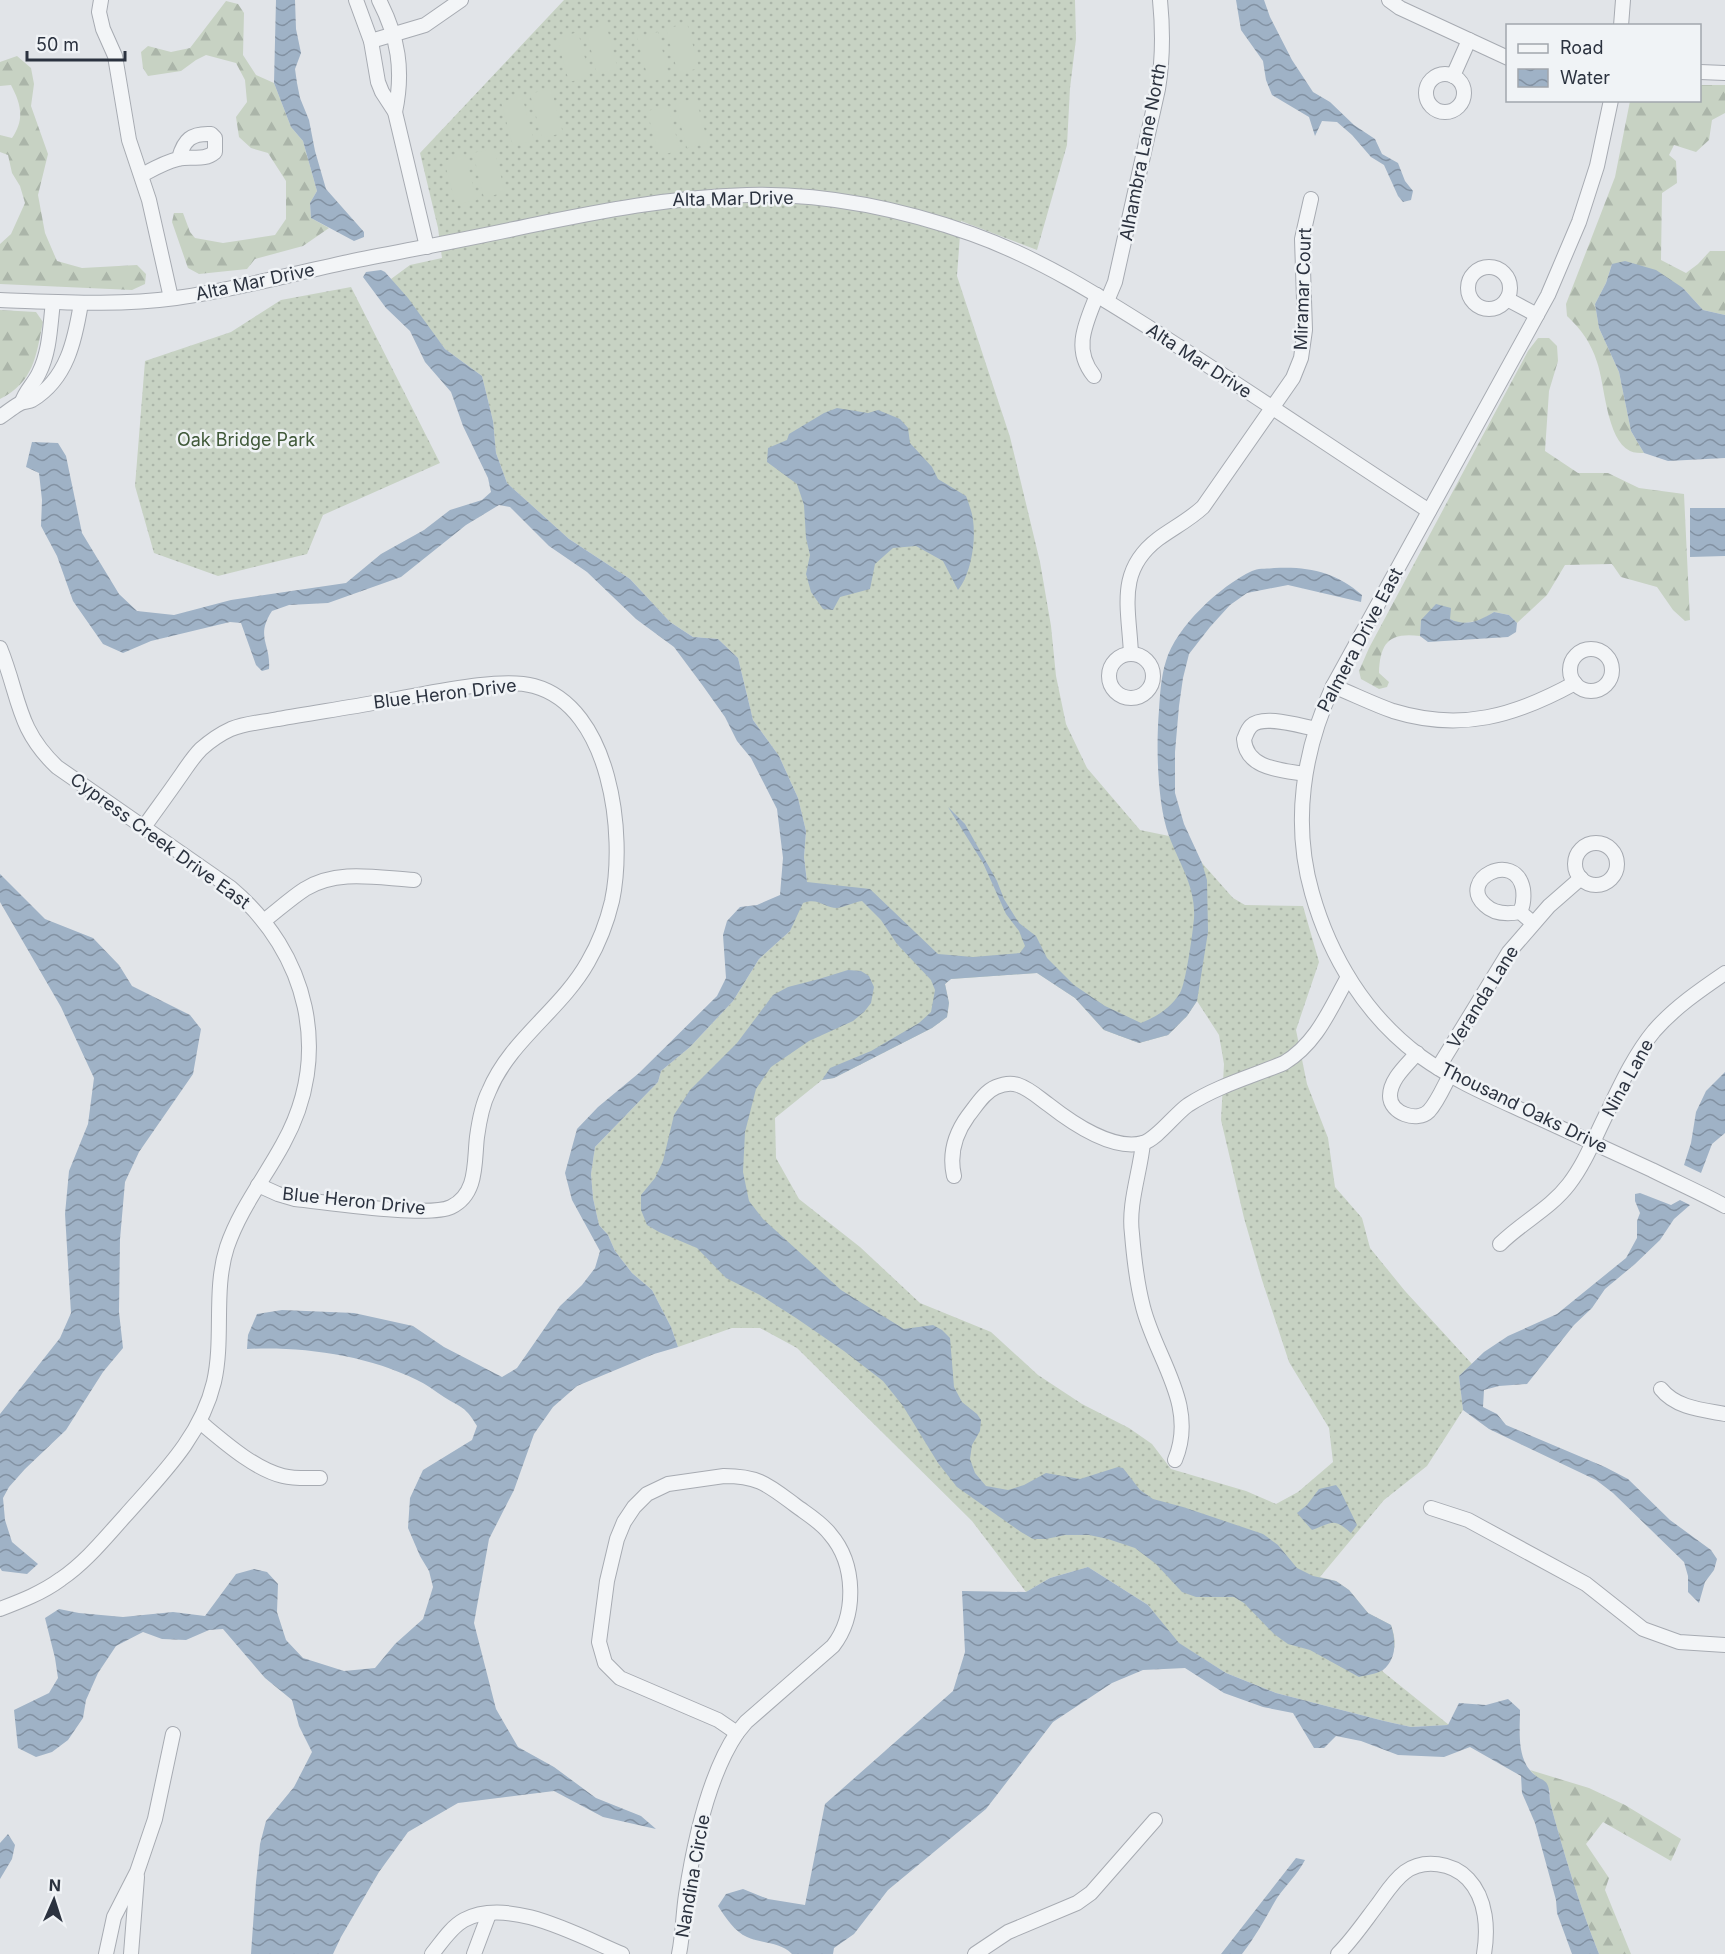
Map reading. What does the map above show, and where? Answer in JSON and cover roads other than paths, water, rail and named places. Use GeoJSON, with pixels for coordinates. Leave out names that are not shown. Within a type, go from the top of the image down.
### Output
{"type":"FeatureCollection","features":[{"type":"Feature","properties":{"kind":"street"},"geometry":{"type":"LineString","coordinates":[[101,0],[99,12],[116,56],[129,140],[152,209],[171,298]]}},
{"type":"Feature","properties":{"kind":"street"},"geometry":{"type":"LineString","coordinates":[[356,0],[371,41],[381,92],[395,112]]}},
{"type":"Feature","properties":{"kind":"street"},"geometry":{"type":"LineString","coordinates":[[379,0],[395,34],[399,79],[395,112],[427,247]]}},
{"type":"Feature","properties":{"kind":"street"},"geometry":{"type":"LineString","coordinates":[[371,41],[425,25],[461,0]]}},
{"type":"Feature","properties":{"kind":"street","name":"Alhambra Lane North"},"geometry":{"type":"LineString","coordinates":[[1094,376],[1085,363],[1081,343],[1082,332],[1102,298],[1115,282],[1162,65],[1163,32],[1160,0]]}},
{"type":"Feature","properties":{"kind":"street"},"geometry":{"type":"LineString","coordinates":[[1389,0],[1400,8],[1506,57]]}},
{"type":"Feature","properties":{"kind":"street"},"geometry":{"type":"LineString","coordinates":[[1621,24],[1623,0]]}},
{"type":"Feature","properties":{"kind":"street"},"geometry":{"type":"LineString","coordinates":[[1454,76],[1469,40]]}},
{"type":"Feature","properties":{"kind":"street"},"geometry":{"type":"LineString","coordinates":[[1701,72],[1725,73]]}},
{"type":"Feature","properties":{"kind":"street","name":"Palmera Drive East"},"geometry":{"type":"LineString","coordinates":[[1348,977],[1329,943],[1318,916],[1309,883],[1302,829],[1305,774],[1316,729],[1333,686],[1537,315],[1564,259],[1597,166],[1611,102]]}},
{"type":"Feature","properties":{"kind":"street"},"geometry":{"type":"LineString","coordinates":[[142,175],[179,158]]}},
{"type":"Feature","properties":{"kind":"street","name":"Alta Mar Drive"},"geometry":{"type":"LineString","coordinates":[[0,300],[81,303],[171,298],[657,201],[750,195],[839,201],[883,209],[970,233],[1049,267],[1102,298],[1429,511]]}},
{"type":"Feature","properties":{"kind":"street","name":"Miramar Court"},"geometry":{"type":"LineString","coordinates":[[1131,654],[1127,584],[1135,562],[1151,544],[1203,507],[1296,371],[1304,344],[1302,239],[1311,199]]}},
{"type":"Feature","properties":{"kind":"street"},"geometry":{"type":"LineString","coordinates":[[1507,299],[1537,315]]}},
{"type":"Feature","properties":{"kind":"street"},"geometry":{"type":"LineString","coordinates":[[22,402],[24,394],[40,371],[46,355],[53,302]]}},
{"type":"Feature","properties":{"kind":"street"},"geometry":{"type":"LineString","coordinates":[[0,417],[22,402],[30,402],[56,378],[69,354],[76,334],[81,303]]}},
{"type":"Feature","properties":{"kind":"street","name":"Cypress Creek Drive East"},"geometry":{"type":"LineString","coordinates":[[0,648],[24,723],[44,754],[57,767],[231,888],[265,920],[295,972],[308,1020],[309,1045],[304,1089],[296,1117],[284,1143],[239,1216],[225,1254],[221,1278],[214,1380],[209,1401],[200,1422],[176,1459],[83,1562],[43,1591],[0,1609]]}},
{"type":"Feature","properties":{"kind":"street","name":"Blue Heron Drive"},"geometry":{"type":"LineString","coordinates":[[144,827],[199,751],[213,739],[229,730],[284,718],[478,686],[511,682],[524,683],[537,686],[562,698],[588,729],[604,768],[612,801],[617,847],[616,876],[606,923],[587,965],[498,1072],[488,1092],[480,1117],[475,1167],[471,1184],[462,1200],[452,1206],[426,1211],[295,1199],[258,1185]]}},
{"type":"Feature","properties":{"kind":"street"},"geometry":{"type":"LineString","coordinates":[[1333,686],[1390,710],[1408,715],[1433,720],[1461,721],[1479,720],[1515,711],[1549,697],[1575,682]]}},
{"type":"Feature","properties":{"kind":"street"},"geometry":{"type":"LineString","coordinates":[[1305,774],[1261,765],[1248,754],[1244,739],[1251,726],[1257,722],[1281,722],[1316,729]]}},
{"type":"Feature","properties":{"kind":"street"},"geometry":{"type":"LineString","coordinates":[[265,920],[304,890],[333,877],[414,880]]}},
{"type":"Feature","properties":{"kind":"street","name":"Veranda Lane"},"geometry":{"type":"LineString","coordinates":[[1417,1053],[1393,1083],[1390,1096],[1394,1107],[1406,1115],[1417,1117],[1427,1113],[1456,1040],[1509,952],[1549,906],[1581,878]]}},
{"type":"Feature","properties":{"kind":"street"},"geometry":{"type":"LineString","coordinates":[[1520,912],[1533,923]]}},
{"type":"Feature","properties":{"kind":"street","name":"Nina Lane"},"geometry":{"type":"LineString","coordinates":[[1500,1244],[1557,1199],[1571,1182],[1595,1143],[1607,1113],[1638,1054],[1653,1032],[1675,1010],[1725,973]]}},
{"type":"Feature","properties":{"kind":"street"},"geometry":{"type":"LineString","coordinates":[[954,1176],[952,1156],[954,1142],[960,1128],[987,1093],[996,1087],[1007,1084],[1017,1085],[1027,1089],[1061,1114],[1096,1135],[1114,1141],[1143,1143],[1155,1136],[1188,1105],[1294,1057],[1318,1031],[1348,977]]}},
{"type":"Feature","properties":{"kind":"street","name":"Thousand Oaks Drive"},"geometry":{"type":"LineString","coordinates":[[1348,977],[1393,1032],[1417,1053],[1444,1071],[1466,1084],[1725,1206]]}},
{"type":"Feature","properties":{"kind":"street"},"geometry":{"type":"LineString","coordinates":[[1143,1143],[1131,1211],[1132,1234],[1143,1307],[1181,1408],[1183,1434],[1175,1460]]}},
{"type":"Feature","properties":{"kind":"street"},"geometry":{"type":"LineString","coordinates":[[1662,1389],[1666,1395],[1679,1403],[1725,1414]]}},
{"type":"Feature","properties":{"kind":"street"},"geometry":{"type":"LineString","coordinates":[[200,1422],[232,1448],[266,1470],[295,1479],[320,1478]]}},
{"type":"Feature","properties":{"kind":"street","name":"Nandina Circle"},"geometry":{"type":"LineString","coordinates":[[679,1954],[688,1884],[706,1806],[728,1745],[746,1722],[833,1646],[840,1637],[846,1624],[850,1584],[847,1563],[836,1542],[820,1523],[765,1483],[752,1478],[724,1476],[668,1484],[647,1494],[634,1507],[620,1530],[607,1581],[600,1628],[601,1653],[605,1663],[620,1678],[718,1720],[737,1733]]}},
{"type":"Feature","properties":{"kind":"street"},"geometry":{"type":"LineString","coordinates":[[1431,1508],[1468,1520],[1586,1584],[1643,1629],[1678,1642],[1725,1645]]}},
{"type":"Feature","properties":{"kind":"street"},"geometry":{"type":"LineString","coordinates":[[106,1954],[114,1917],[137,1872],[154,1819],[173,1734]]}},
{"type":"Feature","properties":{"kind":"street"},"geometry":{"type":"LineString","coordinates":[[975,1954],[1008,1932],[1077,1903],[1091,1893],[1155,1820]]}},
{"type":"Feature","properties":{"kind":"street"},"geometry":{"type":"LineString","coordinates":[[1338,1954],[1395,1881],[1414,1867],[1429,1864],[1451,1867],[1461,1873],[1476,1890],[1485,1920],[1484,1954]]}},
{"type":"Feature","properties":{"kind":"street"},"geometry":{"type":"LineString","coordinates":[[131,1954],[137,1872]]}},
{"type":"Feature","properties":{"kind":"street"},"geometry":{"type":"LineString","coordinates":[[432,1954],[462,1921],[479,1915],[510,1913],[544,1922],[622,1954]]}},
{"type":"Feature","properties":{"kind":"street"},"geometry":{"type":"LineString","coordinates":[[474,1954],[489,1914]]}},
{"type":"Feature","properties":{"kind":"water"},"geometry":{"type":"Polygon","coordinates":[[[276,0],[295,0],[296,29],[301,53],[295,69],[300,98],[309,120],[326,189],[364,232],[364,237],[354,241],[311,218],[310,203],[317,191],[303,141],[291,127],[274,83],[276,0]]]}},
{"type":"Feature","properties":{"kind":"water"},"geometry":{"type":"Polygon","coordinates":[[[1236,0],[1264,0],[1292,60],[1313,92],[1330,102],[1354,125],[1375,139],[1382,154],[1398,163],[1405,181],[1413,191],[1411,200],[1403,202],[1384,165],[1371,157],[1337,122],[1322,121],[1315,136],[1309,117],[1272,95],[1266,80],[1263,61],[1241,30],[1236,0]]]}},
{"type":"Feature","properties":{"kind":"water"},"geometry":{"type":"Polygon","coordinates":[[[1625,261],[1656,270],[1683,288],[1703,310],[1725,315],[1725,458],[1668,461],[1644,453],[1631,431],[1619,372],[1599,328],[1595,304],[1606,283],[1612,264],[1625,261]]]}},
{"type":"Feature","properties":{"kind":"water"},"geometry":{"type":"Polygon","coordinates":[[[381,270],[408,298],[445,349],[482,376],[493,421],[496,453],[507,483],[569,539],[630,579],[670,622],[693,637],[718,639],[738,658],[753,720],[779,756],[798,798],[806,831],[804,857],[807,882],[870,889],[938,954],[973,957],[1020,953],[1025,946],[1019,931],[1006,914],[983,863],[948,807],[965,824],[997,881],[1004,899],[1019,923],[1036,936],[1047,958],[1074,985],[1105,1006],[1141,1023],[1163,1011],[1180,993],[1187,968],[1194,918],[1190,886],[1165,823],[1158,774],[1160,698],[1164,667],[1171,648],[1189,622],[1213,597],[1254,570],[1298,568],[1321,572],[1342,581],[1362,595],[1361,602],[1288,585],[1247,593],[1230,605],[1189,654],[1179,706],[1175,752],[1175,793],[1184,824],[1202,863],[1207,880],[1208,932],[1197,1001],[1187,1016],[1168,1035],[1139,1043],[1104,1030],[1075,998],[1037,973],[951,979],[945,984],[949,1003],[947,1017],[932,1028],[834,1078],[822,1080],[830,1068],[871,1051],[919,1023],[931,1012],[935,990],[931,980],[897,944],[881,920],[862,901],[837,908],[808,901],[803,903],[790,931],[759,959],[733,1001],[690,1047],[661,1071],[658,1082],[595,1147],[591,1174],[599,1225],[632,1273],[652,1290],[671,1327],[678,1347],[654,1354],[577,1386],[553,1407],[534,1434],[514,1490],[489,1539],[474,1623],[496,1709],[518,1747],[554,1767],[596,1798],[641,1816],[656,1829],[603,1817],[554,1791],[458,1803],[408,1832],[379,1872],[333,1954],[251,1954],[260,1844],[266,1821],[294,1787],[312,1752],[299,1726],[292,1700],[265,1678],[223,1629],[209,1630],[186,1640],[162,1639],[143,1632],[116,1646],[98,1673],[86,1700],[83,1718],[68,1740],[52,1752],[36,1757],[18,1748],[14,1710],[49,1693],[58,1678],[45,1618],[59,1609],[123,1617],[173,1612],[205,1616],[236,1574],[254,1569],[267,1572],[278,1584],[277,1612],[286,1640],[303,1658],[344,1671],[375,1668],[395,1644],[423,1619],[433,1587],[429,1571],[408,1528],[410,1498],[423,1470],[472,1440],[477,1426],[463,1408],[398,1371],[334,1354],[289,1349],[247,1349],[248,1335],[257,1314],[282,1310],[354,1313],[413,1326],[444,1347],[502,1377],[517,1368],[560,1306],[582,1285],[595,1268],[600,1251],[572,1200],[565,1173],[577,1129],[598,1107],[639,1073],[717,996],[726,978],[723,935],[727,921],[740,907],[757,905],[780,895],[783,858],[777,809],[751,758],[737,741],[725,717],[674,647],[636,619],[587,572],[549,546],[510,507],[499,505],[466,525],[401,577],[328,603],[289,605],[272,611],[264,634],[269,669],[262,671],[256,665],[241,623],[230,622],[151,641],[123,653],[103,644],[73,601],[57,556],[41,526],[42,500],[39,473],[26,467],[32,442],[58,443],[66,456],[82,533],[119,594],[137,611],[174,615],[231,600],[346,583],[381,554],[424,530],[450,510],[482,500],[491,492],[488,478],[463,426],[451,392],[425,362],[410,331],[386,308],[363,277],[366,272],[381,270]]]}},
{"type":"Feature","properties":{"kind":"water"},"geometry":{"type":"Polygon","coordinates":[[[837,408],[868,413],[878,410],[900,419],[908,428],[910,443],[932,467],[938,479],[966,496],[973,520],[974,538],[969,566],[958,590],[943,561],[916,546],[893,548],[875,564],[870,589],[840,597],[833,610],[823,609],[811,592],[806,574],[810,555],[806,538],[804,505],[797,484],[767,462],[768,448],[787,440],[789,434],[837,408]]]}},
{"type":"Feature","properties":{"kind":"water"},"geometry":{"type":"Polygon","coordinates":[[[1690,508],[1725,508],[1725,556],[1690,557],[1690,508]]]}},
{"type":"Feature","properties":{"kind":"water"},"geometry":{"type":"Polygon","coordinates":[[[1436,604],[1451,608],[1450,619],[1462,623],[1478,620],[1494,612],[1509,615],[1517,623],[1516,632],[1508,637],[1428,642],[1420,636],[1421,620],[1436,604]]]}},
{"type":"Feature","properties":{"kind":"water"},"geometry":{"type":"Polygon","coordinates":[[[0,874],[45,919],[93,938],[119,965],[132,986],[190,1015],[201,1029],[193,1074],[139,1152],[125,1182],[120,1239],[119,1312],[123,1348],[103,1372],[66,1430],[25,1469],[9,1487],[3,1498],[5,1520],[12,1542],[38,1564],[27,1574],[2,1571],[0,1568],[0,1414],[60,1338],[71,1313],[65,1214],[69,1171],[88,1124],[94,1078],[61,1007],[0,902],[0,874]]]}},
{"type":"Feature","properties":{"kind":"water"},"geometry":{"type":"Polygon","coordinates":[[[848,970],[861,971],[869,976],[874,987],[871,1003],[853,1021],[809,1041],[771,1067],[756,1089],[745,1132],[743,1172],[749,1201],[763,1219],[841,1290],[904,1329],[933,1325],[950,1338],[954,1387],[962,1402],[981,1420],[980,1431],[972,1445],[970,1459],[975,1473],[986,1486],[1008,1490],[1024,1485],[1046,1473],[1080,1479],[1118,1467],[1123,1468],[1140,1490],[1153,1499],[1263,1534],[1278,1545],[1297,1568],[1313,1576],[1336,1581],[1349,1590],[1368,1613],[1391,1625],[1394,1637],[1393,1655],[1388,1666],[1383,1670],[1359,1677],[1310,1650],[1288,1644],[1274,1634],[1244,1603],[1234,1597],[1196,1597],[1182,1592],[1156,1564],[1135,1548],[1089,1535],[1033,1539],[1021,1532],[957,1487],[938,1463],[903,1406],[883,1381],[796,1318],[760,1295],[726,1278],[697,1248],[647,1225],[641,1210],[641,1195],[655,1178],[663,1161],[674,1115],[690,1090],[737,1043],[773,995],[788,987],[848,970]]]}},
{"type":"Feature","properties":{"kind":"water"},"geometry":{"type":"Polygon","coordinates":[[[1725,1072],[1725,1133],[1712,1144],[1701,1173],[1684,1165],[1691,1143],[1696,1112],[1706,1091],[1725,1072]]]}},
{"type":"Feature","properties":{"kind":"water"},"geometry":{"type":"Polygon","coordinates":[[[1640,1193],[1671,1205],[1680,1200],[1690,1205],[1674,1219],[1660,1240],[1605,1289],[1592,1308],[1574,1325],[1527,1384],[1499,1386],[1484,1390],[1483,1407],[1497,1414],[1506,1425],[1628,1479],[1670,1520],[1711,1550],[1717,1559],[1714,1570],[1705,1582],[1699,1603],[1688,1592],[1688,1576],[1684,1562],[1613,1493],[1596,1480],[1489,1429],[1463,1410],[1459,1376],[1484,1352],[1508,1336],[1557,1314],[1626,1258],[1637,1238],[1637,1221],[1640,1213],[1635,1194],[1640,1193]]]}},
{"type":"Feature","properties":{"kind":"water"},"geometry":{"type":"Polygon","coordinates":[[[1336,1485],[1357,1525],[1351,1533],[1336,1523],[1312,1530],[1297,1513],[1307,1505],[1319,1489],[1336,1485]]]}},
{"type":"Feature","properties":{"kind":"water"},"geometry":{"type":"Polygon","coordinates":[[[1088,1567],[1148,1605],[1179,1643],[1226,1673],[1276,1693],[1411,1727],[1448,1725],[1459,1703],[1486,1705],[1508,1699],[1520,1710],[1520,1741],[1525,1763],[1533,1774],[1547,1783],[1566,1860],[1599,1954],[1572,1954],[1557,1913],[1556,1900],[1535,1823],[1522,1793],[1521,1776],[1470,1747],[1444,1757],[1398,1755],[1361,1741],[1336,1736],[1324,1748],[1314,1748],[1293,1713],[1263,1707],[1224,1693],[1185,1668],[1143,1670],[1112,1683],[1053,1722],[986,1809],[888,1890],[854,1934],[834,1948],[833,1954],[792,1954],[777,1945],[747,1937],[734,1928],[718,1906],[726,1894],[743,1889],[768,1899],[805,1905],[825,1804],[953,1691],[965,1652],[962,1591],[1026,1592],[1050,1578],[1088,1567]]]}},
{"type":"Feature","properties":{"kind":"water"},"geometry":{"type":"Polygon","coordinates":[[[8,1834],[15,1845],[12,1859],[0,1879],[0,1843],[8,1834]]]}},
{"type":"Feature","properties":{"kind":"water"},"geometry":{"type":"Polygon","coordinates":[[[1296,1858],[1305,1860],[1277,1898],[1242,1954],[1221,1954],[1296,1858]]]}},
{"type":"Feature","properties":{"kind":"park label","name":"Oak Bridge Park"},"geometry":{"type":"Point","coordinates":[246,440]}}]}
